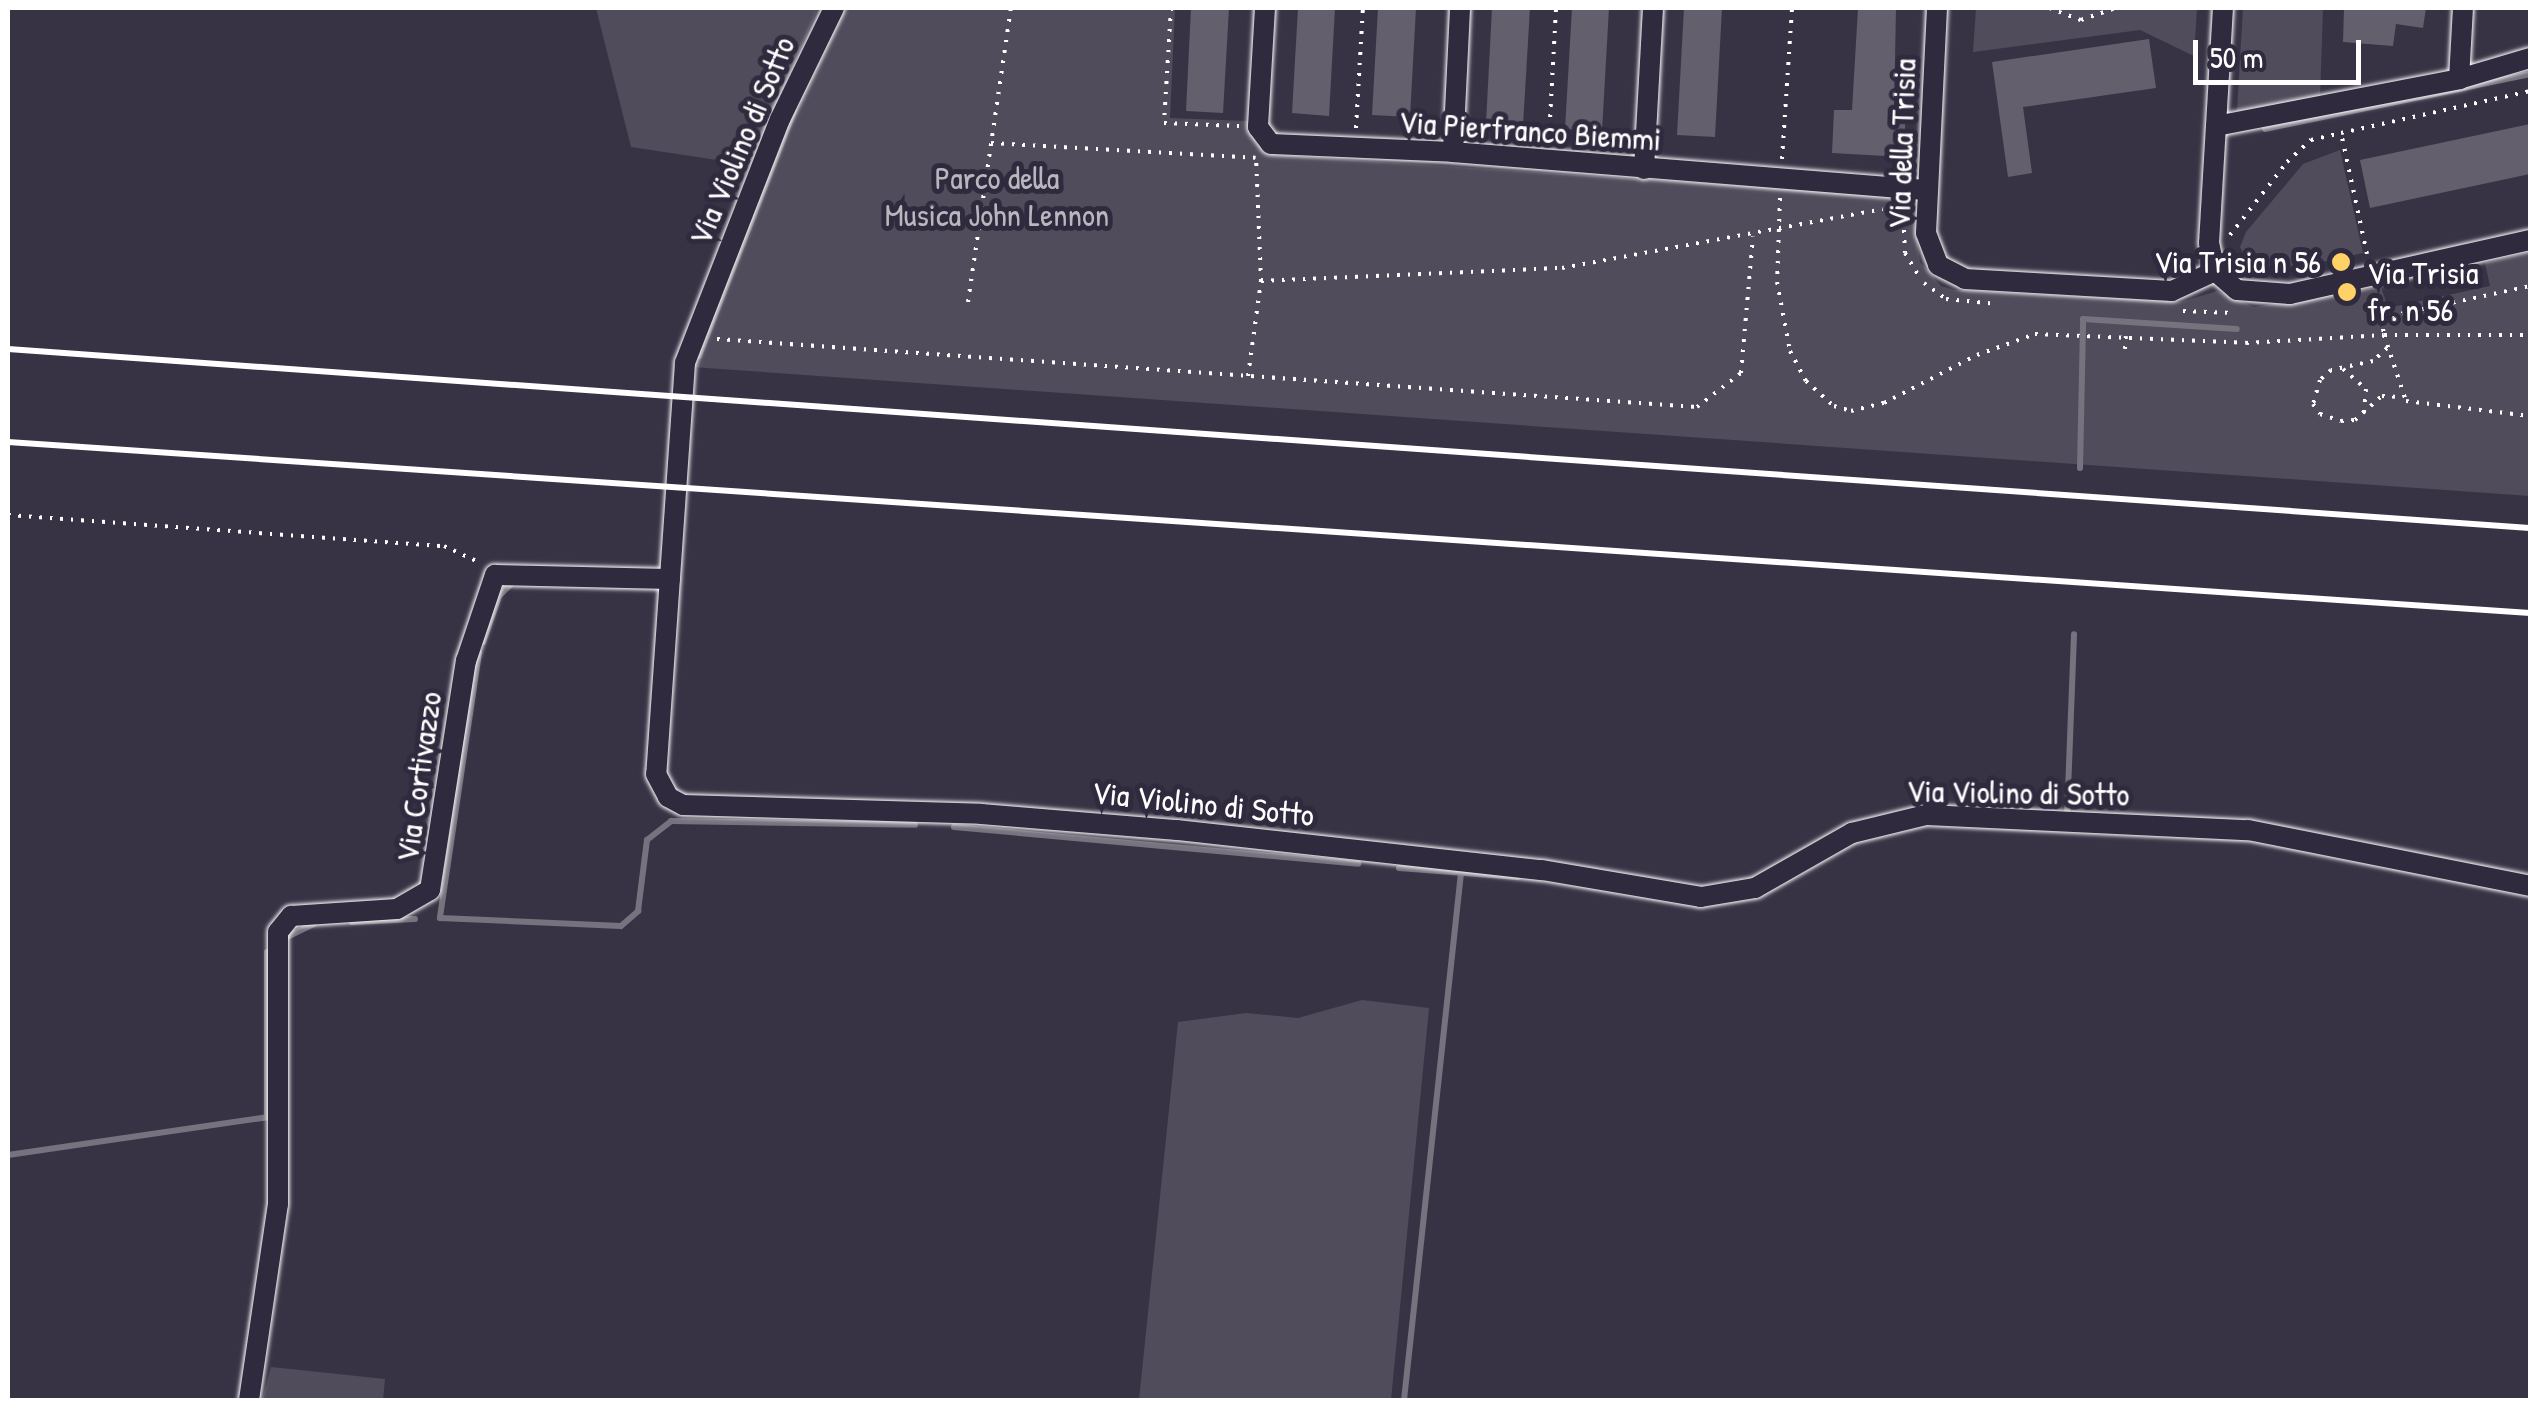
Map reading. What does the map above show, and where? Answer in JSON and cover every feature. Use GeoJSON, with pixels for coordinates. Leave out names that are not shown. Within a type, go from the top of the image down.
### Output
{"type":"FeatureCollection","features":[{"type":"Feature","properties":{"kind":"street","name":"Via Violino di Sotto"},"geometry":{"type":"LineString","coordinates":[[834,8],[780,119],[685,362],[656,774],[668,798],[683,804],[981,814],[1177,830],[1542,870],[1701,896],[1730,895],[1786,875],[1852,833],[1890,820],[1942,815],[2248,830],[2530,886]]}},
{"type":"Feature","properties":{"kind":"street"},"geometry":{"type":"LineString","coordinates":[[1264,8],[1258,127],[1264,151]]}},
{"type":"Feature","properties":{"kind":"street"},"geometry":{"type":"LineString","coordinates":[[1454,152],[1460,8]]}},
{"type":"Feature","properties":{"kind":"street"},"geometry":{"type":"LineString","coordinates":[[1644,169],[1653,8]]}},
{"type":"Feature","properties":{"kind":"street","name":"Via della Trisia"},"geometry":{"type":"LineString","coordinates":[[1938,8],[1927,190],[1929,252],[1951,274],[1965,279],[2172,291],[2213,265]]}},
{"type":"Feature","properties":{"kind":"street"},"geometry":{"type":"LineString","coordinates":[[2222,8],[2213,265],[2252,294],[2290,294],[2530,240]]}},
{"type":"Feature","properties":{"kind":"street"},"geometry":{"type":"LineString","coordinates":[[2460,78],[2463,8]]}},
{"type":"Feature","properties":{"kind":"street"},"geometry":{"type":"LineString","coordinates":[[2216,126],[2460,78],[2530,58]]}},
{"type":"Feature","properties":{"kind":"street","name":"Via Pierfranco Biemmi"},"geometry":{"type":"LineString","coordinates":[[1264,151],[1454,152],[1927,190]]}},
{"type":"Feature","properties":{"kind":"street"},"geometry":{"type":"LineString","coordinates":[[495,575],[670,580]]}},
{"type":"Feature","properties":{"kind":"street","name":"Via Cortivazzo"},"geometry":{"type":"LineString","coordinates":[[249,1400],[278,1204],[278,932],[291,916],[398,909],[430,890],[466,661],[495,575]]}},
{"type":"Feature","properties":{"kind":"path"},"geometry":{"type":"LineString","coordinates":[[968,302],[1012,8]]}},
{"type":"Feature","properties":{"kind":"path"},"geometry":{"type":"LineString","coordinates":[[1171,8],[1164,122],[1258,127]]}},
{"type":"Feature","properties":{"kind":"path"},"geometry":{"type":"LineString","coordinates":[[1354,150],[1362,8]]}},
{"type":"Feature","properties":{"kind":"path"},"geometry":{"type":"LineString","coordinates":[[1548,162],[1556,8]]}},
{"type":"Feature","properties":{"kind":"path"},"geometry":{"type":"LineString","coordinates":[[2049,8],[2081,20],[2116,8]]}},
{"type":"Feature","properties":{"kind":"path"},"geometry":{"type":"LineString","coordinates":[[2213,265],[2287,162],[2311,140],[2530,91]]}},
{"type":"Feature","properties":{"kind":"path"},"geometry":{"type":"LineString","coordinates":[[2340,134],[2384,336],[2402,397]]}},
{"type":"Feature","properties":{"kind":"path"},"geometry":{"type":"LineString","coordinates":[[990,143],[1264,151],[1261,281],[1248,376]]}},
{"type":"Feature","properties":{"kind":"path"},"geometry":{"type":"LineString","coordinates":[[1261,281],[1562,268],[1753,237],[1904,205],[1905,253],[1929,288],[1946,299],[2007,305]]}},
{"type":"Feature","properties":{"kind":"path"},"geometry":{"type":"LineString","coordinates":[[724,338],[1697,407],[1741,372],[1753,237]]}},
{"type":"Feature","properties":{"kind":"path"},"geometry":{"type":"LineString","coordinates":[[2381,318],[2530,286]]}},
{"type":"Feature","properties":{"kind":"path"},"geometry":{"type":"LineString","coordinates":[[2359,300],[2377,297]]}},
{"type":"Feature","properties":{"kind":"path"},"geometry":{"type":"LineString","coordinates":[[2179,311],[2236,312]]}},
{"type":"Feature","properties":{"kind":"path"},"geometry":{"type":"LineString","coordinates":[[2384,336],[2530,335]]}},
{"type":"Feature","properties":{"kind":"path"},"geometry":{"type":"LineString","coordinates":[[2125,349],[2126,336]]}},
{"type":"Feature","properties":{"kind":"path"},"geometry":{"type":"LineString","coordinates":[[2387,348],[2373,361],[2341,368],[2320,380],[2314,404],[2329,420],[2355,420],[2382,396],[2402,397],[2435,409],[2530,416]]}},
{"type":"Feature","properties":{"kind":"path"},"geometry":{"type":"LineString","coordinates":[[2341,368],[2366,389],[2364,412]]}},
{"type":"Feature","properties":{"kind":"path"},"geometry":{"type":"LineString","coordinates":[[8,515],[444,546],[495,575]]}},
{"type":"Feature","properties":{"kind":"green space"},"geometry":{"type":"Polygon","coordinates":[[[596,8],[818,8],[750,165],[631,147],[596,8]]]}},
{"type":"Feature","properties":{"kind":"green space","name":"Parco della Musica John Lennon"},"geometry":{"type":"Polygon","coordinates":[[[841,8],[1175,8],[1170,118],[1248,121],[1256,144],[1275,155],[1911,197],[1920,262],[1941,286],[1955,290],[2181,302],[2217,291],[2254,307],[2381,287],[2388,308],[2490,286],[2485,263],[2530,252],[2530,496],[692,367],[801,84],[841,8]]]}},
{"type":"Feature","properties":{"kind":"green space"},"geometry":{"type":"Polygon","coordinates":[[[1976,8],[2197,8],[2194,56],[2140,30],[1973,52],[1976,8]]]}},
{"type":"Feature","properties":{"kind":"green space"},"geometry":{"type":"Polygon","coordinates":[[[2243,8],[2323,8],[2320,99],[2237,111],[2243,8]]]}},
{"type":"Feature","properties":{"kind":"green space"},"geometry":{"type":"Polygon","coordinates":[[[2340,150],[2363,253],[2285,270],[2247,261],[2240,247],[2246,232],[2303,164],[2340,150]]]}},
{"type":"Feature","properties":{"kind":"green space"},"geometry":{"type":"Polygon","coordinates":[[[1362,1000],[1429,1008],[1391,1400],[1139,1400],[1178,1022],[1246,1013],[1298,1018],[1362,1000]]]}},
{"type":"Feature","properties":{"kind":"green space"},"geometry":{"type":"Polygon","coordinates":[[[271,1367],[385,1379],[383,1400],[262,1400],[271,1367]]]}},
{"type":"Feature","properties":{"kind":"building"},"geometry":{"type":"Polygon","coordinates":[[[1191,8],[1229,8],[1223,113],[1186,111],[1191,8]]]}},
{"type":"Feature","properties":{"kind":"building"},"geometry":{"type":"Polygon","coordinates":[[[1298,8],[1335,8],[1329,116],[1292,113],[1298,8]]]}},
{"type":"Feature","properties":{"kind":"building"},"geometry":{"type":"Polygon","coordinates":[[[1378,8],[1416,8],[1410,117],[1372,115],[1378,8]]]}},
{"type":"Feature","properties":{"kind":"building"},"geometry":{"type":"Polygon","coordinates":[[[1492,8],[1530,8],[1523,125],[1486,123],[1492,8]]]}},
{"type":"Feature","properties":{"kind":"building"},"geometry":{"type":"Polygon","coordinates":[[[1572,8],[1609,8],[1602,131],[1565,129],[1572,8]]]}},
{"type":"Feature","properties":{"kind":"building"},"geometry":{"type":"Polygon","coordinates":[[[1684,8],[1722,8],[1715,137],[1677,135],[1684,8]]]}},
{"type":"Feature","properties":{"kind":"building"},"geometry":{"type":"Polygon","coordinates":[[[1858,8],[1896,8],[1894,113],[1906,113],[1903,157],[1832,153],[1834,110],[1852,110],[1858,8]]]}},
{"type":"Feature","properties":{"kind":"building"},"geometry":{"type":"Polygon","coordinates":[[[2344,8],[2426,8],[2423,28],[2396,24],[2393,46],[2343,42],[2344,8]]]}},
{"type":"Feature","properties":{"kind":"building"},"geometry":{"type":"Polygon","coordinates":[[[2149,39],[2156,88],[2023,107],[2032,173],[2008,177],[1992,62],[2149,39]]]}},
{"type":"Feature","properties":{"kind":"building"},"geometry":{"type":"Polygon","coordinates":[[[2530,124],[2530,174],[2370,208],[2360,160],[2530,124]]]}},
{"type":"Feature","properties":{"kind":"waterway"},"geometry":{"type":"LineString","coordinates":[[2265,129],[2530,74]]}},
{"type":"Feature","properties":{"kind":"waterway"},"geometry":{"type":"LineString","coordinates":[[699,356],[794,111]]}},
{"type":"Feature","properties":{"kind":"waterway"},"geometry":{"type":"LineString","coordinates":[[2080,468],[2083,319],[2237,329]]}},
{"type":"Feature","properties":{"kind":"waterway"},"geometry":{"type":"LineString","coordinates":[[483,642],[499,596],[512,583]]}},
{"type":"Feature","properties":{"kind":"waterway"},"geometry":{"type":"LineString","coordinates":[[2067,817],[2074,634]]}},
{"type":"Feature","properties":{"kind":"waterway"},"geometry":{"type":"LineString","coordinates":[[479,653],[440,918],[621,926],[638,911],[647,840],[671,821],[915,825]]}},
{"type":"Feature","properties":{"kind":"waterway"},"geometry":{"type":"LineString","coordinates":[[954,827],[1358,864]]}},
{"type":"Feature","properties":{"kind":"waterway"},"geometry":{"type":"LineString","coordinates":[[1399,868],[1518,877]]}},
{"type":"Feature","properties":{"kind":"waterway"},"geometry":{"type":"LineString","coordinates":[[1404,1400],[1461,873]]}},
{"type":"Feature","properties":{"kind":"waterway"},"geometry":{"type":"LineString","coordinates":[[352,922],[415,919]]}},
{"type":"Feature","properties":{"kind":"waterway"},"geometry":{"type":"LineString","coordinates":[[287,937],[314,924]]}},
{"type":"Feature","properties":{"kind":"waterway"},"geometry":{"type":"LineString","coordinates":[[8,1155],[267,1117],[267,952]]}},
{"type":"Feature","properties":{"kind":"railway"},"geometry":{"type":"LineString","coordinates":[[8,349],[2530,528]]}},
{"type":"Feature","properties":{"kind":"railway"},"geometry":{"type":"LineString","coordinates":[[8,442],[2530,613]]}},
{"type":"Feature","properties":{"kind":"place","name":"Via Trisia n 56"},"geometry":{"type":"Point","coordinates":[2341,262]}},
{"type":"Feature","properties":{"kind":"place","name":"Via Trisia fr. n 56"},"geometry":{"type":"Point","coordinates":[2347,292]}}]}
